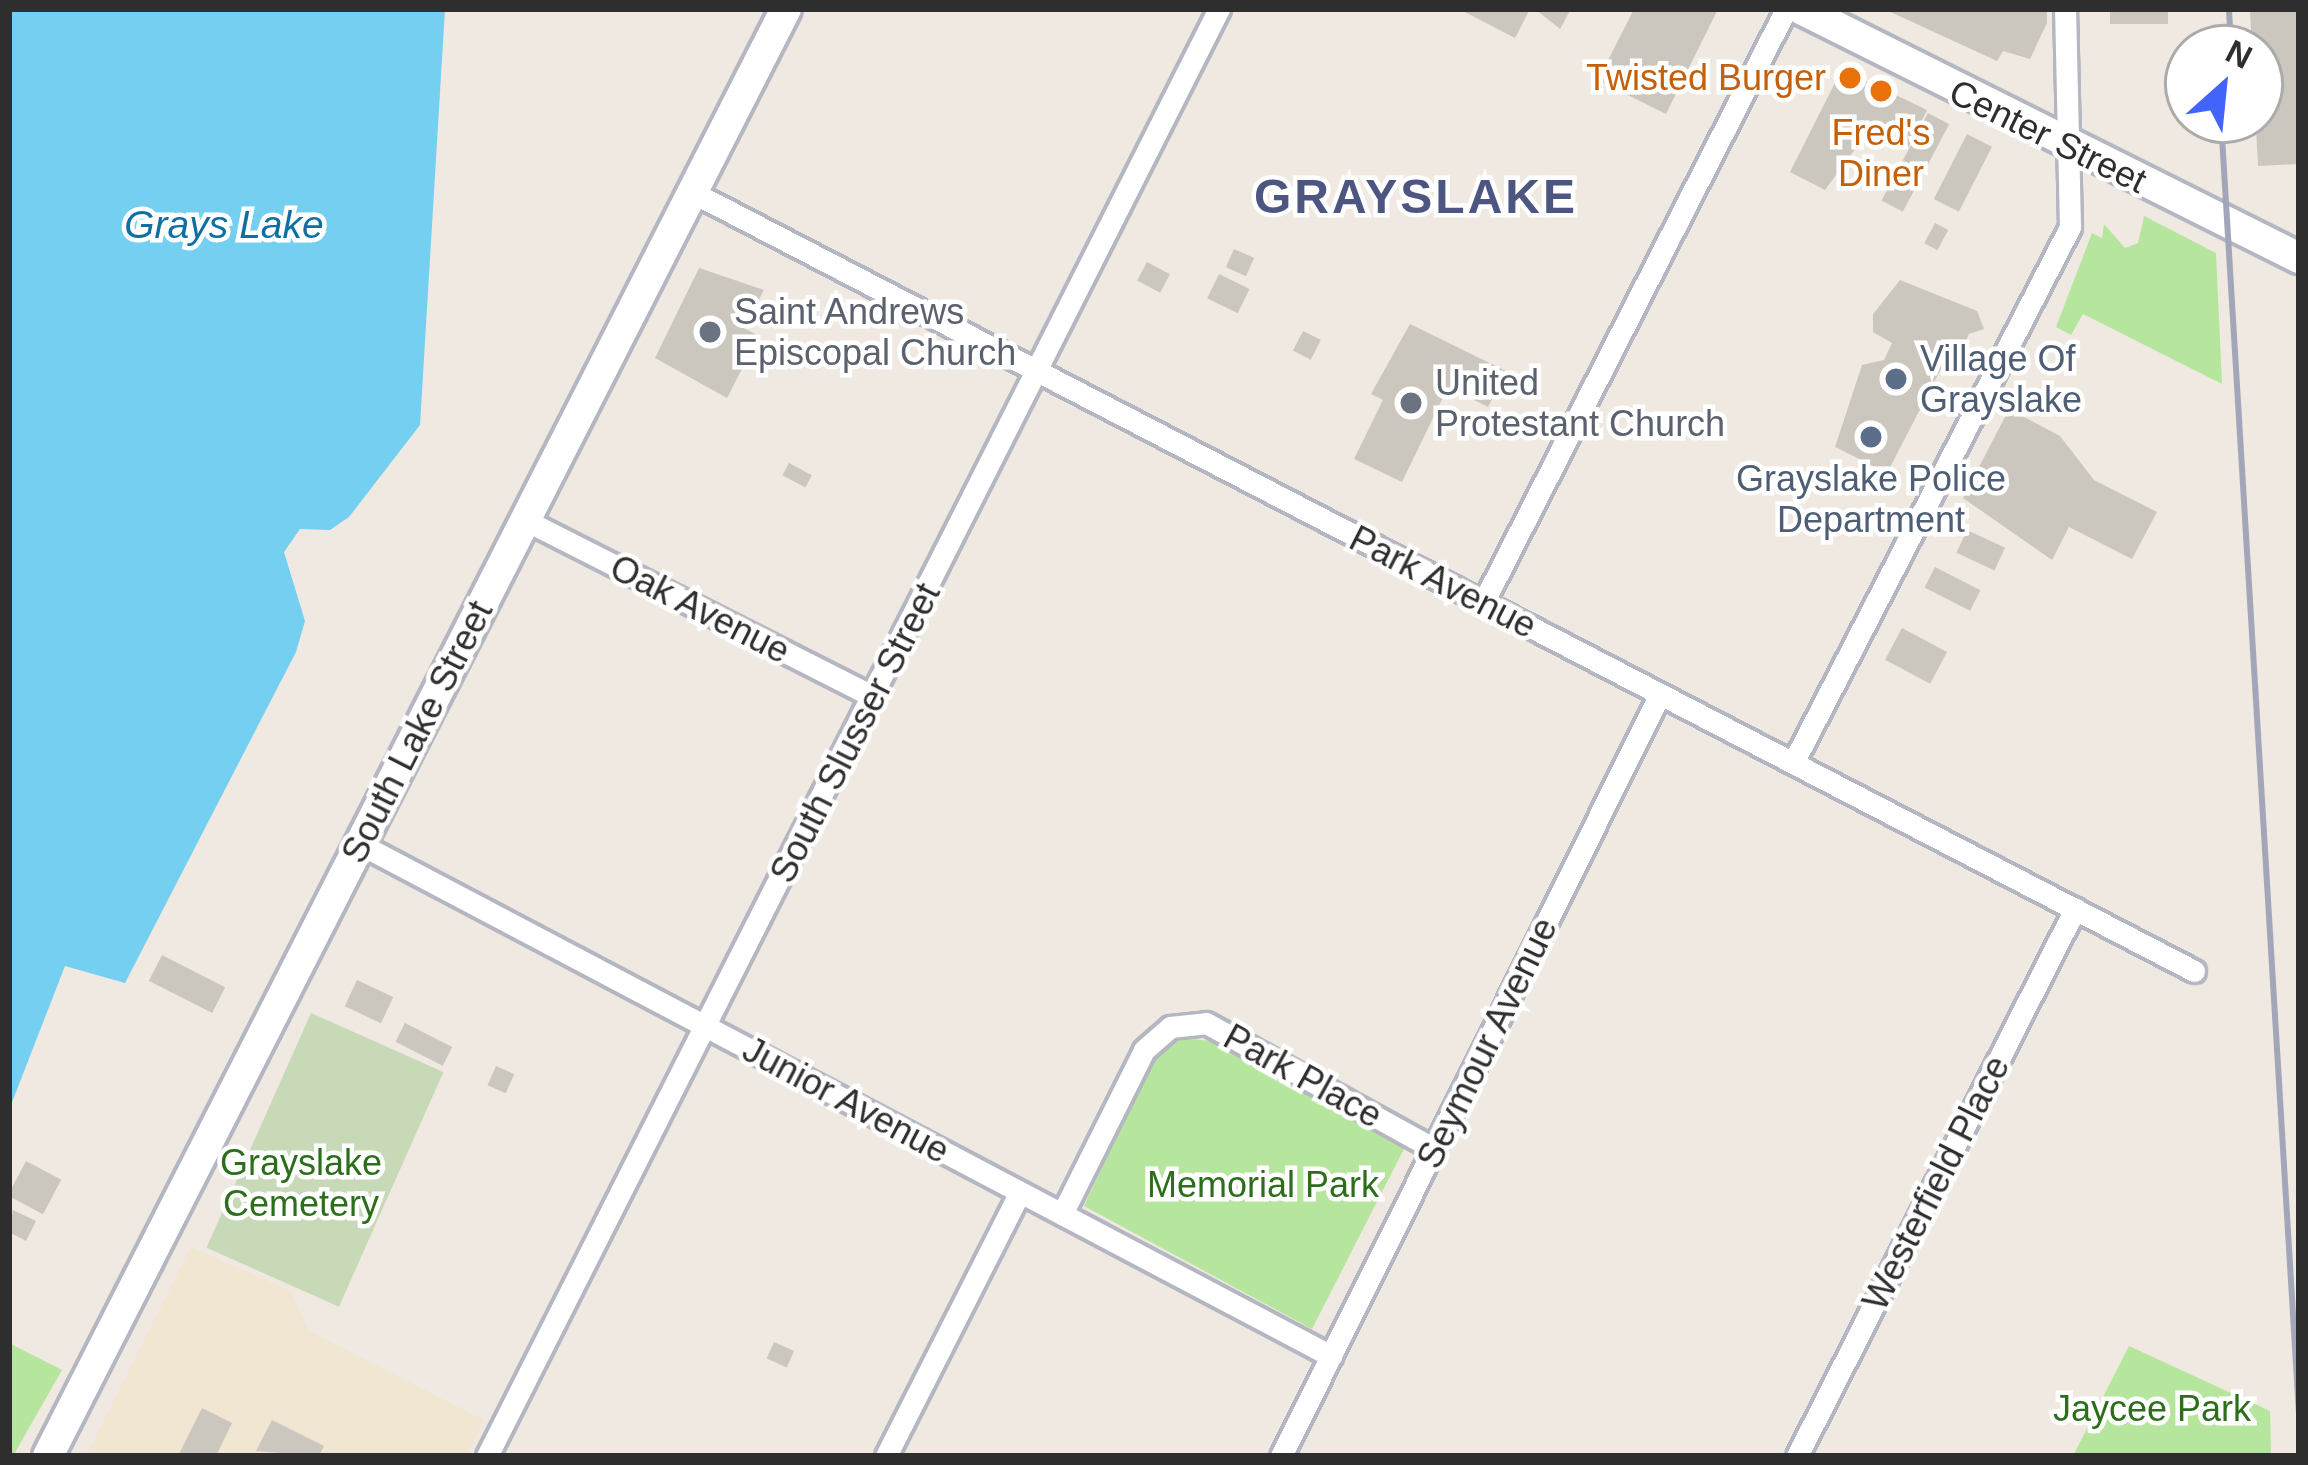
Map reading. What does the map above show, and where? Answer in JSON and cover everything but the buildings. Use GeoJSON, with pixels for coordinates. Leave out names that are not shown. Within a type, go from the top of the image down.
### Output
{"type":"FeatureCollection","features":[{"type":"Feature","properties":{"kind":"street","name":"South Lake Street"},"geometry":{"type":"LineString","coordinates":[[48,1456],[785,9]]}},
{"type":"Feature","properties":{"kind":"street","name":"South Slusser Street"},"geometry":{"type":"LineString","coordinates":[[487,1456],[1219,9]]}},
{"type":"Feature","properties":{"kind":"street"},"geometry":{"type":"LineString","coordinates":[[1483,603],[1786,9]]}},
{"type":"Feature","properties":{"kind":"street","name":"Center Street"},"geometry":{"type":"LineString","coordinates":[[1801,9],[2072,153],[2299,258]]}},
{"type":"Feature","properties":{"kind":"street"},"geometry":{"type":"LineString","coordinates":[[1792,763],[2070,227],[2066,9]]}},
{"type":"Feature","properties":{"kind":"street","name":"Park Avenue"},"geometry":{"type":"LineString","coordinates":[[692,193],[2194,971]]}},
{"type":"Feature","properties":{"kind":"street","name":"Oak Avenue"},"geometry":{"type":"LineString","coordinates":[[525,520],[874,697]]}},
{"type":"Feature","properties":{"kind":"street","name":"Seymour Avenue"},"geometry":{"type":"LineString","coordinates":[[1281,1456],[1660,694]]}},
{"type":"Feature","properties":{"kind":"street","name":"Junior Avenue"},"geometry":{"type":"LineString","coordinates":[[360,844],[1331,1356]]}},
{"type":"Feature","properties":{"kind":"street","name":"Westerfield Place"},"geometry":{"type":"LineString","coordinates":[[1797,1456],[2075,909]]}},
{"type":"Feature","properties":{"kind":"street","name":"Park Place"},"geometry":{"type":"LineString","coordinates":[[1062,1214],[1144,1050],[1170,1027],[1206,1023],[1434,1149]]}},
{"type":"Feature","properties":{"kind":"street"},"geometry":{"type":"LineString","coordinates":[[886,1456],[1020,1192]]}},
{"type":"Feature","properties":{"kind":"shaded area"},"geometry":{"type":"Polygon","coordinates":[[[191,1247],[291,1291],[309,1331],[484,1420],[466,1456],[86,1456],[191,1247]]]}},
{"type":"Feature","properties":{"kind":"green space"},"geometry":{"type":"Polygon","coordinates":[[[2144,216],[2216,253],[2222,384],[2083,314],[2071,335],[2056,327],[2092,233],[2102,238],[2104,224],[2125,248],[2138,243],[2144,216]]]}},
{"type":"Feature","properties":{"kind":"green space","name":"Grayslake Cemetery"},"geometry":{"type":"Polygon","coordinates":[[[311,1013],[443,1072],[339,1307],[206,1248],[311,1013]]]}},
{"type":"Feature","properties":{"kind":"green space","name":"Memorial Park"},"geometry":{"type":"Polygon","coordinates":[[[1181,1038],[1212,1041],[1408,1141],[1312,1329],[1084,1206],[1155,1056],[1181,1038]]]}},
{"type":"Feature","properties":{"kind":"green space"},"geometry":{"type":"Polygon","coordinates":[[[9,1343],[62,1370],[13,1456],[9,1456],[9,1343]]]}},
{"type":"Feature","properties":{"kind":"green space","name":"Jaycee Park"},"geometry":{"type":"Polygon","coordinates":[[[2129,1346],[2270,1411],[2271,1456],[2073,1456],[2129,1346]]]}},
{"type":"Feature","properties":{"kind":"water","name":"Grays Lake"},"geometry":{"type":"Polygon","coordinates":[[[9,9],[445,9],[420,425],[349,517],[330,530],[300,529],[284,552],[305,621],[296,652],[125,983],[65,966],[9,1110],[9,9]]]}},
{"type":"Feature","properties":{"kind":"railway"},"geometry":{"type":"LineString","coordinates":[[2229,9],[2230,24]]}},
{"type":"Feature","properties":{"kind":"railway"},"geometry":{"type":"LineString","coordinates":[[2222,144],[2299,1413]]}},
{"type":"Feature","properties":{"kind":"place","name":"Twisted Burger"},"geometry":{"type":"Point","coordinates":[1850,78]}},
{"type":"Feature","properties":{"kind":"place","name":"Fred's Diner"},"geometry":{"type":"Point","coordinates":[1881,91]}},
{"type":"Feature","properties":{"kind":"place","name":"Saint Andrews Episcopal Church"},"geometry":{"type":"Point","coordinates":[710,332]}},
{"type":"Feature","properties":{"kind":"place","name":"Village Of Grayslake"},"geometry":{"type":"Point","coordinates":[1896,379]}},
{"type":"Feature","properties":{"kind":"place","name":"United Protestant Church"},"geometry":{"type":"Point","coordinates":[1411,403]}},
{"type":"Feature","properties":{"kind":"place","name":"Grayslake Police Department"},"geometry":{"type":"Point","coordinates":[1871,437]}},
{"type":"Feature","properties":{"kind":"district","name":"GRAYSLAKE"},"geometry":{"type":"Point","coordinates":[1416,197]}}]}
